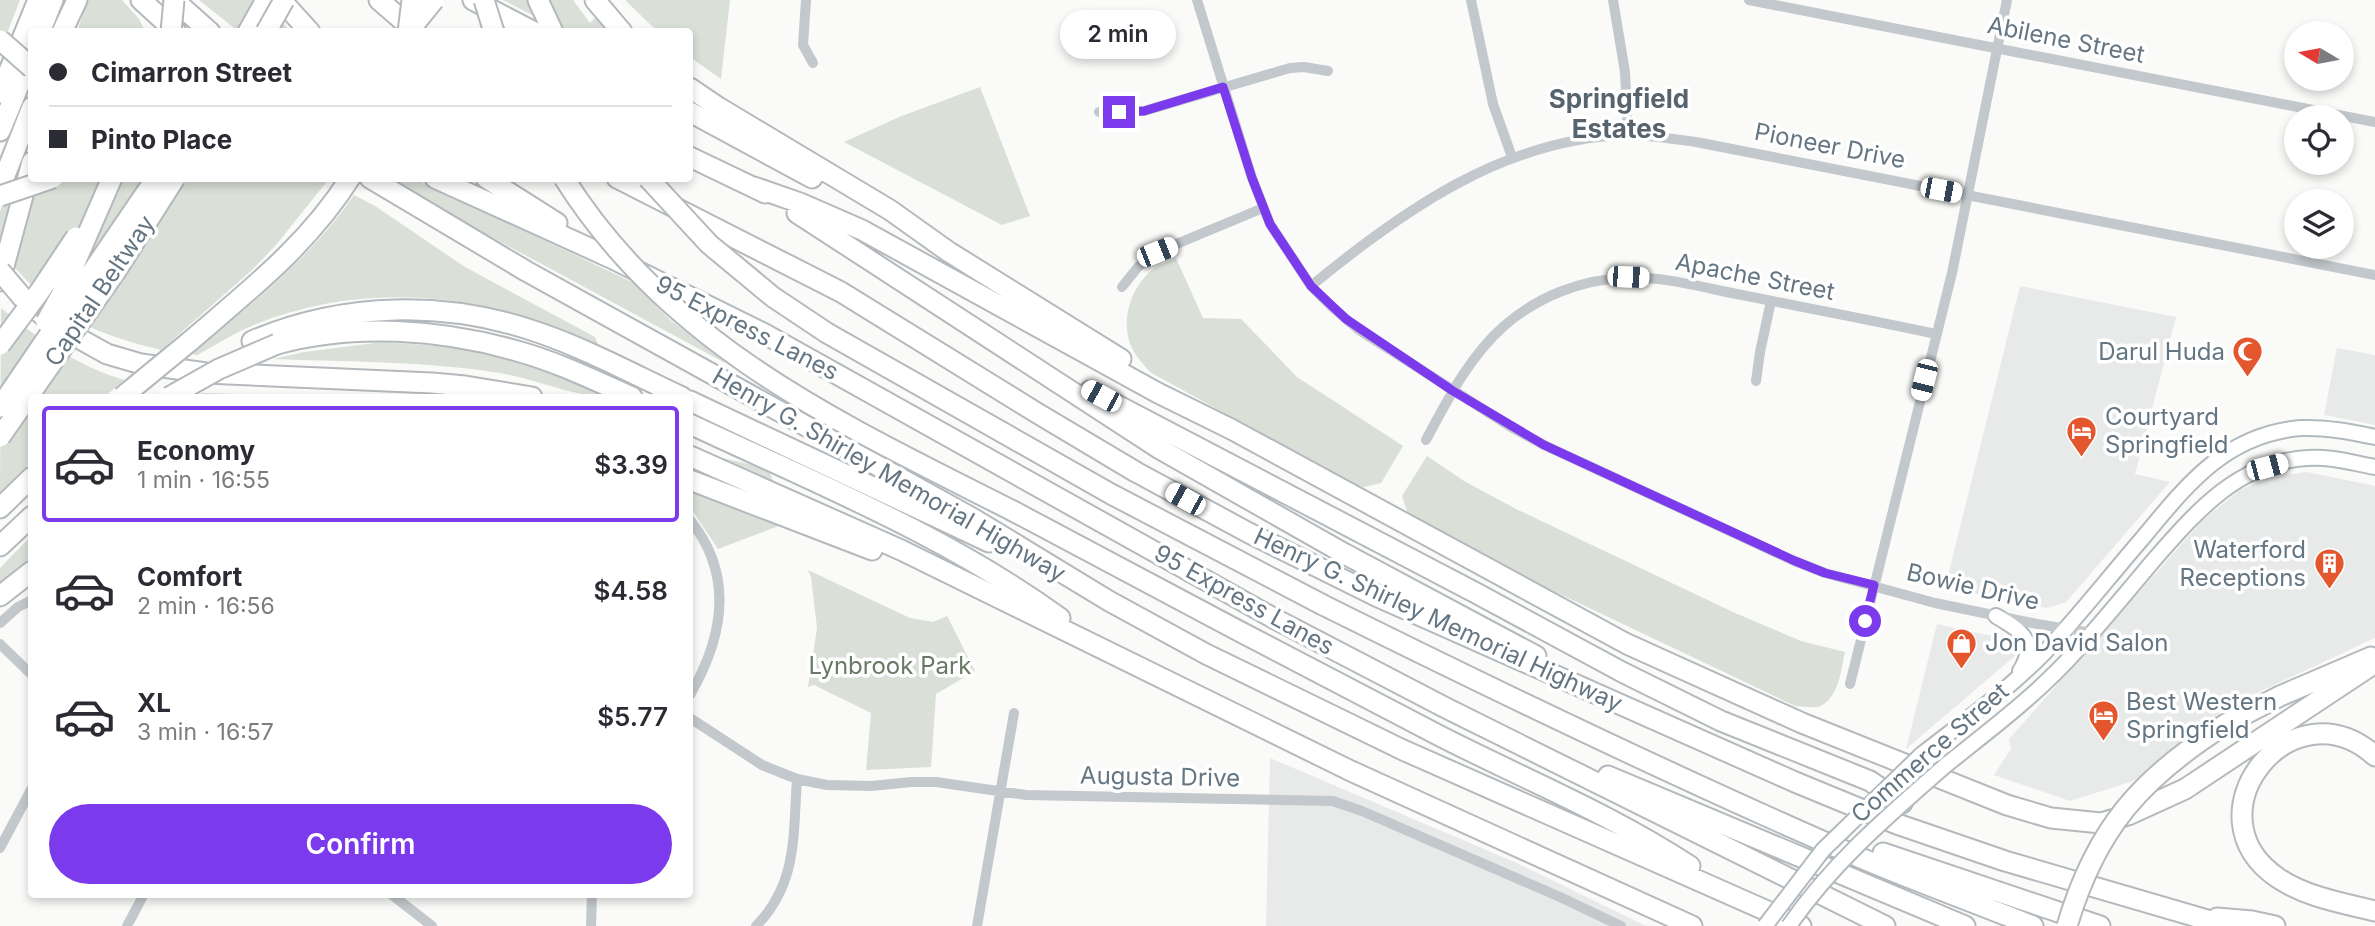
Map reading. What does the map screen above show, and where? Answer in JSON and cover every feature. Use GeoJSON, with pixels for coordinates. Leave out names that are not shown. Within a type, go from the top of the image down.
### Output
{"type":"FeatureCollection","features":[{"type":"Feature","properties":{"kind":"highway"},"geometry":{"type":"LineString","coordinates":[[0,93],[38,0]]}},
{"type":"Feature","properties":{"kind":"highway"},"geometry":{"type":"LineString","coordinates":[[42,28],[53,0]]}},
{"type":"Feature","properties":{"kind":"highway"},"geometry":{"type":"LineString","coordinates":[[66,27],[77,0]]}},
{"type":"Feature","properties":{"kind":"highway"},"geometry":{"type":"LineString","coordinates":[[141,0],[169,28]]}},
{"type":"Feature","properties":{"kind":"highway"},"geometry":{"type":"LineString","coordinates":[[173,28],[174,0]]}},
{"type":"Feature","properties":{"kind":"highway"},"geometry":{"type":"LineString","coordinates":[[174,0],[206,28]]}},
{"type":"Feature","properties":{"kind":"highway"},"geometry":{"type":"LineString","coordinates":[[250,28],[266,0]]}},
{"type":"Feature","properties":{"kind":"highway"},"geometry":{"type":"LineString","coordinates":[[268,28],[283,0],[307,28]]}},
{"type":"Feature","properties":{"kind":"highway"},"geometry":{"type":"LineString","coordinates":[[379,0],[411,28]]}},
{"type":"Feature","properties":{"kind":"highway"},"geometry":{"type":"LineString","coordinates":[[408,28],[412,0]]}},
{"type":"Feature","properties":{"kind":"highway"},"geometry":{"type":"LineString","coordinates":[[411,28],[433,0]]}},
{"type":"Feature","properties":{"kind":"highway"},"geometry":{"type":"LineString","coordinates":[[473,0],[526,28]]}},
{"type":"Feature","properties":{"kind":"highway"},"geometry":{"type":"LineString","coordinates":[[484,0],[493,28]]}},
{"type":"Feature","properties":{"kind":"highway"},"geometry":{"type":"LineString","coordinates":[[538,0],[551,28]]}},
{"type":"Feature","properties":{"kind":"highway"},"geometry":{"type":"LineString","coordinates":[[594,0],[618,28]]}},
{"type":"Feature","properties":{"kind":"highway"},"geometry":{"type":"LineString","coordinates":[[0,40],[28,64]]}},
{"type":"Feature","properties":{"kind":"highway"},"geometry":{"type":"LineString","coordinates":[[0,131],[28,64]]}},
{"type":"Feature","properties":{"kind":"highway"},"geometry":{"type":"LineString","coordinates":[[693,90],[890,210],[948,252]]}},
{"type":"Feature","properties":{"kind":"highway"},"geometry":{"type":"LineString","coordinates":[[693,115],[948,252],[1231,429]]}},
{"type":"Feature","properties":{"kind":"highway"},"geometry":{"type":"LineString","coordinates":[[0,188],[28,117]]}},
{"type":"Feature","properties":{"kind":"highway"},"geometry":{"type":"LineString","coordinates":[[693,159],[862,230],[1158,393],[1231,429],[1639,649],[1802,723],[2007,805],[2051,818],[2101,823],[2128,815],[2155,804],[2208,774],[2375,663]]}},
{"type":"Feature","properties":{"kind":"highway"},"geometry":{"type":"LineString","coordinates":[[0,281],[28,177]]}},
{"type":"Feature","properties":{"kind":"highway"},"geometry":{"type":"LineString","coordinates":[[0,196],[41,182]]}},
{"type":"Feature","properties":{"kind":"highway"},"geometry":{"type":"LineString","coordinates":[[0,345],[66,252],[109,182]]}},
{"type":"Feature","properties":{"kind":"highway"},"geometry":{"type":"LineString","coordinates":[[0,407],[61,295],[109,182]]}},
{"type":"Feature","properties":{"kind":"highway"},"geometry":{"type":"LineString","coordinates":[[0,407],[153,182]]}},
{"type":"Feature","properties":{"kind":"highway","name":"Capital Beltway"},"geometry":{"type":"LineString","coordinates":[[30,394],[116,271],[172,182]]}},
{"type":"Feature","properties":{"kind":"highway"},"geometry":{"type":"LineString","coordinates":[[126,394],[269,273],[325,214],[347,182]]}},
{"type":"Feature","properties":{"kind":"highway","name":"Henry G. Shirley Memorial Highway"},"geometry":{"type":"LineString","coordinates":[[377,182],[526,271],[974,519],[1109,601],[1206,654],[1343,723],[1801,926]]}},
{"type":"Feature","properties":{"kind":"highway"},"geometry":{"type":"LineString","coordinates":[[444,182],[611,258]]}},
{"type":"Feature","properties":{"kind":"highway"},"geometry":{"type":"LineString","coordinates":[[492,182],[611,258]]}},
{"type":"Feature","properties":{"kind":"highway"},"geometry":{"type":"LineString","coordinates":[[567,182],[611,244],[679,313],[740,361],[825,414],[1441,736],[1630,828],[1737,897]]}},
{"type":"Feature","properties":{"kind":"highway","name":"Henry G. Shirley Memorial Highway"},"geometry":{"type":"LineString","coordinates":[[625,182],[841,292],[1136,472],[1249,533],[1454,632],[1619,702],[1795,782],[1931,837],[2228,926]]}},
{"type":"Feature","properties":{"kind":"highway"},"geometry":{"type":"LineString","coordinates":[[652,182],[709,244],[773,297],[827,333],[1111,494],[1323,605],[1550,716],[1862,858],[2033,926]]}},
{"type":"Feature","properties":{"kind":"highway"},"geometry":{"type":"LineString","coordinates":[[754,187],[1160,449],[1345,554],[1619,702]]}},
{"type":"Feature","properties":{"kind":"highway","name":"95 Express Lanes"},"geometry":{"type":"LineString","coordinates":[[611,258],[763,333],[1275,619],[1446,708],[1885,926]]}},
{"type":"Feature","properties":{"kind":"highway"},"geometry":{"type":"LineString","coordinates":[[0,271],[22,297],[53,324],[107,354],[171,370],[432,383],[514,394]]}},
{"type":"Feature","properties":{"kind":"highway"},"geometry":{"type":"LineString","coordinates":[[173,394],[202,370],[252,341],[292,326],[354,312],[408,310],[466,314],[516,325],[675,394]]}},
{"type":"Feature","properties":{"kind":"highway"},"geometry":{"type":"LineString","coordinates":[[975,328],[1622,672],[1721,721],[1851,772],[1884,789],[1902,803]]}},
{"type":"Feature","properties":{"kind":"highway"},"geometry":{"type":"LineString","coordinates":[[174,394],[219,369],[277,344],[350,332],[398,332],[463,339],[518,351],[625,394]]}},
{"type":"Feature","properties":{"kind":"highway","name":"Capital Beltway"},"geometry":{"type":"LineString","coordinates":[[0,437],[28,397]]}},
{"type":"Feature","properties":{"kind":"highway"},"geometry":{"type":"LineString","coordinates":[[693,402],[953,524],[1109,601]]}},
{"type":"Feature","properties":{"kind":"highway"},"geometry":{"type":"LineString","coordinates":[[693,425],[944,545],[1009,582],[1102,648]]}},
{"type":"Feature","properties":{"kind":"highway"},"geometry":{"type":"LineString","coordinates":[[693,457],[901,550],[1339,765],[1692,926]]}},
{"type":"Feature","properties":{"kind":"highway"},"geometry":{"type":"LineString","coordinates":[[0,508],[28,481]]}},
{"type":"Feature","properties":{"kind":"highway"},"geometry":{"type":"LineString","coordinates":[[693,481],[1013,606]]}},
{"type":"Feature","properties":{"kind":"highway"},"geometry":{"type":"LineString","coordinates":[[0,546],[28,520]]}},
{"type":"Feature","properties":{"kind":"highway"},"geometry":{"type":"LineString","coordinates":[[0,596],[28,574]]}},
{"type":"Feature","properties":{"kind":"highway"},"geometry":{"type":"LineString","coordinates":[[2067,926],[2089,866],[2113,824],[2161,769],[2226,724],[2280,696],[2375,655]]}},
{"type":"Feature","properties":{"kind":"highway"},"geometry":{"type":"LineString","coordinates":[[1446,708],[1965,926]]}},
{"type":"Feature","properties":{"kind":"highway"},"geometry":{"type":"LineString","coordinates":[[2375,756],[2345,738],[2315,735],[2284,744],[2267,757],[2253,776],[2246,791],[2243,823],[2247,839],[2265,868],[2295,887],[2375,911]]}},
{"type":"Feature","properties":{"kind":"highway"},"geometry":{"type":"LineString","coordinates":[[1730,799],[1936,872],[2100,926]]}},
{"type":"Feature","properties":{"kind":"highway"},"geometry":{"type":"LineString","coordinates":[[1886,894],[1949,926]]}},
{"type":"Feature","properties":{"kind":"highway"},"geometry":{"type":"LineString","coordinates":[[2190,915],[2275,926]]}},
{"type":"Feature","properties":{"kind":"main road","name":"Commerce Street"},"geometry":{"type":"LineString","coordinates":[[1765,926],[1823,850],[1921,755],[2043,654],[2191,482],[2225,453],[2261,437],[2300,428],[2340,430],[2375,437]]}},
{"type":"Feature","properties":{"kind":"main road","name":"Commerce Street"},"geometry":{"type":"LineString","coordinates":[[1790,926],[1848,854],[1946,765],[2036,692],[2092,633],[2207,501],[2239,479],[2267,467],[2306,458],[2332,459],[2375,467]]}},
{"type":"Feature","properties":{"kind":"main road"},"geometry":{"type":"LineString","coordinates":[[1996,616],[2019,631],[2028,648],[2026,662],[2010,684]]}},
{"type":"Feature","properties":{"kind":"street"},"geometry":{"type":"LineString","coordinates":[[806,0],[803,45],[813,63]]}},
{"type":"Feature","properties":{"kind":"street","name":"Bowie Drive"},"geometry":{"type":"LineString","coordinates":[[1197,0],[1263,208],[1285,249],[1311,286],[1359,330],[1453,391],[1544,445],[1778,554],[1825,573],[1935,603],[2092,633]]}},
{"type":"Feature","properties":{"kind":"street"},"geometry":{"type":"LineString","coordinates":[[1471,0],[1490,92],[1512,157]]}},
{"type":"Feature","properties":{"kind":"street"},"geometry":{"type":"LineString","coordinates":[[1613,0],[1625,72],[1628,135]]}},
{"type":"Feature","properties":{"kind":"street","name":"Abilene Street"},"geometry":{"type":"LineString","coordinates":[[1749,0],[2375,122]]}},
{"type":"Feature","properties":{"kind":"street"},"geometry":{"type":"LineString","coordinates":[[1850,684],[1969,195],[2007,0]]}},
{"type":"Feature","properties":{"kind":"street"},"geometry":{"type":"LineString","coordinates":[[1099,112],[1144,111],[1290,68],[1328,71]]}},
{"type":"Feature","properties":{"kind":"street","name":"Pioneer Drive"},"geometry":{"type":"LineString","coordinates":[[1311,286],[1408,212],[1512,157],[1570,142],[1628,135],[1696,142],[2375,275]]}},
{"type":"Feature","properties":{"kind":"street"},"geometry":{"type":"LineString","coordinates":[[1122,287],[1138,267],[1157,252],[1263,208]]}},
{"type":"Feature","properties":{"kind":"street","name":"Apache Street"},"geometry":{"type":"LineString","coordinates":[[1426,440],[1453,391],[1478,354],[1505,325],[1540,301],[1578,286],[1614,278],[1647,278],[1936,334]]}},
{"type":"Feature","properties":{"kind":"street"},"geometry":{"type":"LineString","coordinates":[[1756,381],[1771,301]]}},
{"type":"Feature","properties":{"kind":"street"},"geometry":{"type":"LineString","coordinates":[[693,524],[710,555],[718,586],[719,613],[716,637],[693,688]]}},
{"type":"Feature","properties":{"kind":"street"},"geometry":{"type":"LineString","coordinates":[[0,623],[28,602]]}},
{"type":"Feature","properties":{"kind":"street"},"geometry":{"type":"LineString","coordinates":[[0,644],[28,671]]}},
{"type":"Feature","properties":{"kind":"street"},"geometry":{"type":"LineString","coordinates":[[977,926],[1014,713]]}},
{"type":"Feature","properties":{"kind":"street","name":"Augusta Drive"},"geometry":{"type":"LineString","coordinates":[[693,720],[762,765],[797,779],[827,785],[848,787],[936,782],[1026,795],[1319,799],[1348,805],[1621,926]]}},
{"type":"Feature","properties":{"kind":"street"},"geometry":{"type":"LineString","coordinates":[[756,926],[777,900],[788,874],[797,779]]}},
{"type":"Feature","properties":{"kind":"street"},"geometry":{"type":"LineString","coordinates":[[0,848],[28,796]]}},
{"type":"Feature","properties":{"kind":"street"},"geometry":{"type":"LineString","coordinates":[[127,926],[142,898]]}},
{"type":"Feature","properties":{"kind":"street"},"geometry":{"type":"LineString","coordinates":[[396,898],[432,926]]}},
{"type":"Feature","properties":{"kind":"street"},"geometry":{"type":"LineString","coordinates":[[591,926],[592,898]]}},
{"type":"Feature","properties":{"kind":"shaded area"},"geometry":{"type":"Polygon","coordinates":[[[2020,286],[2176,317],[2135,474],[2170,482],[2066,602],[2047,608],[1945,588],[2020,286]]]}},
{"type":"Feature","properties":{"kind":"shaded area"},"geometry":{"type":"Polygon","coordinates":[[[2337,348],[2375,355],[2375,425],[2324,415],[2337,348]]]}},
{"type":"Feature","properties":{"kind":"shaded area"},"geometry":{"type":"Polygon","coordinates":[[[2307,472],[2375,486],[2375,638],[2218,711],[2228,735],[2130,782],[2070,801],[1994,775],[2011,749],[2009,739],[2203,520],[2240,490],[2270,477],[2307,472]]]}},
{"type":"Feature","properties":{"kind":"shaded area"},"geometry":{"type":"Polygon","coordinates":[[[1937,624],[2011,640],[2015,656],[1906,749],[1937,624]]]}},
{"type":"Feature","properties":{"kind":"shaded area"},"geometry":{"type":"Polygon","coordinates":[[[1270,758],[1517,863],[1646,926],[1266,926],[1270,758]]]}},
{"type":"Feature","properties":{"kind":"green space"},"geometry":{"type":"Polygon","coordinates":[[[0,0],[20,0],[0,51],[0,0]]]}},
{"type":"Feature","properties":{"kind":"green space"},"geometry":{"type":"Polygon","coordinates":[[[88,0],[122,0],[144,28],[78,28],[88,0]]]}},
{"type":"Feature","properties":{"kind":"green space"},"geometry":{"type":"Polygon","coordinates":[[[199,0],[262,0],[287,28],[234,28],[199,0]]]}},
{"type":"Feature","properties":{"kind":"green space"},"geometry":{"type":"Polygon","coordinates":[[[503,0],[573,0],[590,23],[595,18],[604,28],[557,28],[503,0]]]}},
{"type":"Feature","properties":{"kind":"green space"},"geometry":{"type":"Polygon","coordinates":[[[625,0],[730,0],[721,79],[693,59],[693,28],[654,28],[625,0]]]}},
{"type":"Feature","properties":{"kind":"green space"},"geometry":{"type":"Polygon","coordinates":[[[980,87],[1030,216],[1002,225],[844,142],[899,117],[980,87]]]}},
{"type":"Feature","properties":{"kind":"green space"},"geometry":{"type":"Polygon","coordinates":[[[13,178],[20,182],[0,254],[0,211],[13,178]]]}},
{"type":"Feature","properties":{"kind":"green space"},"geometry":{"type":"Polygon","coordinates":[[[35,182],[327,182],[276,245],[252,270],[161,350],[85,325],[57,308],[14,267],[35,182]]]}},
{"type":"Feature","properties":{"kind":"green space"},"geometry":{"type":"Polygon","coordinates":[[[390,182],[421,182],[634,283],[669,319],[727,364],[390,182]]]}},
{"type":"Feature","properties":{"kind":"green space"},"geometry":{"type":"Polygon","coordinates":[[[354,195],[375,206],[465,267],[595,337],[600,349],[540,323],[497,310],[427,298],[392,297],[357,299],[288,313],[247,328],[197,355],[192,354],[299,260],[354,195]]]}},
{"type":"Feature","properties":{"kind":"green space"},"geometry":{"type":"Polygon","coordinates":[[[1176,258],[1203,318],[1241,319],[1297,377],[1403,446],[1381,483],[1360,488],[1150,372],[1131,345],[1128,310],[1144,278],[1154,268],[1176,258]]]}},
{"type":"Feature","properties":{"kind":"green space"},"geometry":{"type":"Polygon","coordinates":[[[1,308],[59,350],[90,367],[124,380],[108,394],[28,394],[28,465],[0,492],[1,308]]]}},
{"type":"Feature","properties":{"kind":"green space"},"geometry":{"type":"Polygon","coordinates":[[[383,342],[464,348],[529,364],[604,394],[583,394],[500,373],[444,366],[273,359],[304,352],[383,342]]]}},
{"type":"Feature","properties":{"kind":"green space"},"geometry":{"type":"Polygon","coordinates":[[[693,452],[768,468],[789,522],[718,549],[693,512],[693,452]]]}},
{"type":"Feature","properties":{"kind":"green space"},"geometry":{"type":"Polygon","coordinates":[[[1427,456],[1464,481],[1516,509],[1735,613],[1801,641],[1845,652],[1831,698],[1818,707],[1795,706],[1505,568],[1408,514],[1402,496],[1427,456]]]}},
{"type":"Feature","properties":{"kind":"green space"},"geometry":{"type":"Polygon","coordinates":[[[28,539],[28,563],[0,586],[0,568],[28,539]]]}},
{"type":"Feature","properties":{"kind":"green space","name":"Lynbrook Park"},"geometry":{"type":"Polygon","coordinates":[[[808,570],[910,618],[933,622],[947,616],[975,671],[936,694],[931,767],[866,770],[871,713],[814,685],[808,687],[817,628],[808,570]]]}},
{"type":"Feature","properties":{"kind":"place","name":"Darul Huda"},"geometry":{"type":"Point","coordinates":[2248,379]}},
{"type":"Feature","properties":{"kind":"place","name":"Courtyard Springfield"},"geometry":{"type":"Point","coordinates":[2082,458]}},
{"type":"Feature","properties":{"kind":"place","name":"Waterford Receptions"},"geometry":{"type":"Point","coordinates":[2329,591]}},
{"type":"Feature","properties":{"kind":"place","name":"Jon David Salon"},"geometry":{"type":"Point","coordinates":[1962,670]}},
{"type":"Feature","properties":{"kind":"place","name":"Best Western Springfield"},"geometry":{"type":"Point","coordinates":[2103,743]}},
{"type":"Feature","properties":{"kind":"district","name":"Springfield Estates"},"geometry":{"type":"Point","coordinates":[1619,114]}},
{"type":"Feature","properties":{"kind":"route"},"geometry":{"type":"LineString","coordinates":[[1119,112],[1144,111],[1223,87],[1270,224],[1311,286],[1359,330],[1453,391],[1544,445],[1795,561],[1825,573],[1874,585],[1865,621]]}}]}
